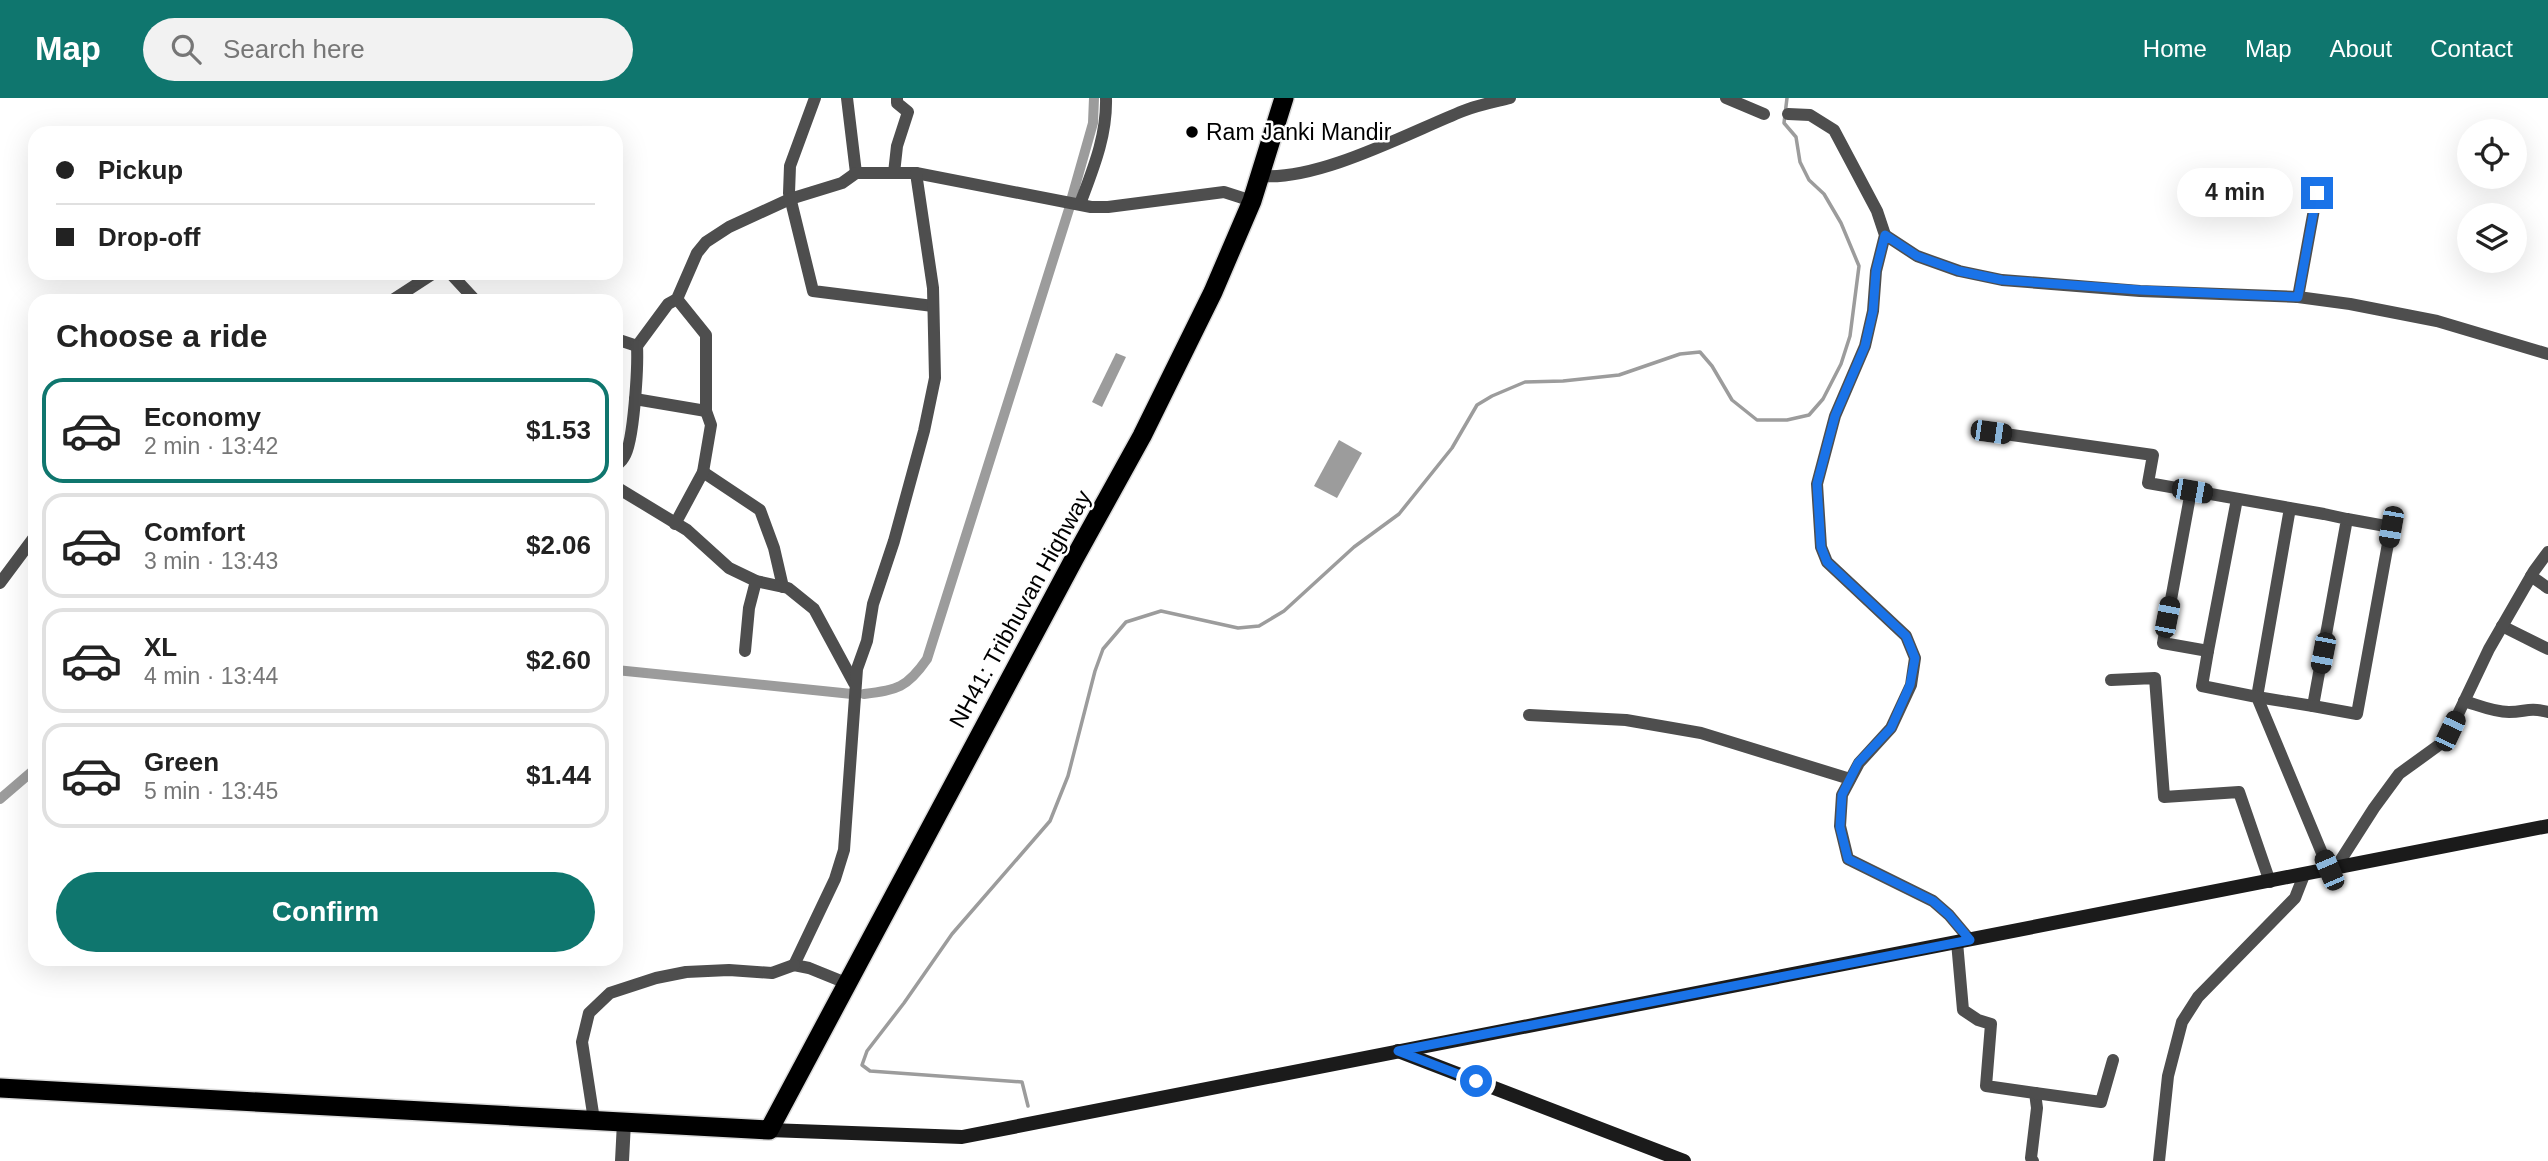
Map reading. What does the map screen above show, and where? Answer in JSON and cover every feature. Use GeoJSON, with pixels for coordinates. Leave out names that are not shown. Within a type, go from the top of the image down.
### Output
{"type":"FeatureCollection","features":[{"type":"Feature","properties":{"kind":"highway","name":"NH41: Tribhuvan Highway"},"geometry":{"type":"LineString","coordinates":[[769,1130],[1142,436],[1213,292],[1252,201],[1284,98]]}},
{"type":"Feature","properties":{"kind":"highway"},"geometry":{"type":"LineString","coordinates":[[0,1088],[769,1130]]}},
{"type":"Feature","properties":{"kind":"main road"},"geometry":{"type":"LineString","coordinates":[[769,1130],[962,1137],[2548,826]]}},
{"type":"Feature","properties":{"kind":"main road"},"geometry":{"type":"LineString","coordinates":[[1398,1051],[1684,1161]]}},
{"type":"Feature","properties":{"kind":"street"},"geometry":{"type":"LineString","coordinates":[[815,98],[790,166],[790,199],[814,291],[933,306]]}},
{"type":"Feature","properties":{"kind":"street"},"geometry":{"type":"LineString","coordinates":[[846,98],[856,173]]}},
{"type":"Feature","properties":{"kind":"street"},"geometry":{"type":"LineString","coordinates":[[894,173],[897,146],[908,112],[897,103],[897,98]]}},
{"type":"Feature","properties":{"kind":"street"},"geometry":{"type":"LineString","coordinates":[[1080,204],[1100,149],[1106,118],[1106,98]]}},
{"type":"Feature","properties":{"kind":"street"},"geometry":{"type":"LineString","coordinates":[[1261,176],[1280,178],[1318,169],[1467,109],[1510,98]]}},
{"type":"Feature","properties":{"kind":"street"},"geometry":{"type":"LineString","coordinates":[[1726,98],[1764,114]]}},
{"type":"Feature","properties":{"kind":"street"},"geometry":{"type":"LineString","coordinates":[[1788,114],[1810,115],[1834,130],[1877,211],[1885,235],[1876,271],[1873,311],[1865,346],[1835,416],[1817,484],[1821,547],[1827,562],[1906,636],[1915,658],[1910,685],[1891,728],[1858,763],[1842,795],[1840,827],[1848,859],[1933,901],[1949,915],[1963,941],[1963,1010],[1978,1020],[1992,1024],[1986,1086],[2101,1102],[2113,1060]]}},
{"type":"Feature","properties":{"kind":"street"},"geometry":{"type":"LineString","coordinates":[[623,458],[635,399],[637,346],[668,304],[677,299],[697,253],[706,242],[790,199],[842,183],[856,173],[916,173],[1108,207],[1224,192],[1252,201]]}},
{"type":"Feature","properties":{"kind":"street"},"geometry":{"type":"LineString","coordinates":[[794,965],[835,879],[844,850],[855,709],[854,683],[867,641],[873,604],[894,541],[924,431],[935,378],[933,306],[924,218],[916,173]]}},
{"type":"Feature","properties":{"kind":"street"},"geometry":{"type":"LineString","coordinates":[[2298,297],[2317,193]]}},
{"type":"Feature","properties":{"kind":"street"},"geometry":{"type":"LineString","coordinates":[[1885,235],[1917,256],[1959,271],[2002,280],[2298,297],[2350,304],[2437,321],[2548,354]]}},
{"type":"Feature","properties":{"kind":"street"},"geometry":{"type":"LineString","coordinates":[[402,294],[423,280]]}},
{"type":"Feature","properties":{"kind":"street"},"geometry":{"type":"LineString","coordinates":[[456,280],[470,294]]}},
{"type":"Feature","properties":{"kind":"street"},"geometry":{"type":"LineString","coordinates":[[675,524],[703,472],[711,425],[706,411],[706,335],[677,299]]}},
{"type":"Feature","properties":{"kind":"street"},"geometry":{"type":"LineString","coordinates":[[623,342],[637,346]]}},
{"type":"Feature","properties":{"kind":"street"},"geometry":{"type":"LineString","coordinates":[[635,399],[706,411]]}},
{"type":"Feature","properties":{"kind":"street"},"geometry":{"type":"LineString","coordinates":[[1991,432],[2153,455],[2148,483],[2290,508],[2391,527],[2357,714],[2202,686],[2237,499]]}},
{"type":"Feature","properties":{"kind":"street"},"geometry":{"type":"LineString","coordinates":[[703,472],[760,510],[774,548],[783,587]]}},
{"type":"Feature","properties":{"kind":"street"},"geometry":{"type":"LineString","coordinates":[[623,491],[687,530],[729,568],[756,581],[788,588],[814,609],[854,683]]}},
{"type":"Feature","properties":{"kind":"street"},"geometry":{"type":"LineString","coordinates":[[2192,491],[2162,643],[2208,651]]}},
{"type":"Feature","properties":{"kind":"street"},"geometry":{"type":"LineString","coordinates":[[2290,508],[2257,697],[2332,869]]}},
{"type":"Feature","properties":{"kind":"street"},"geometry":{"type":"LineString","coordinates":[[2313,706],[2347,519]]}},
{"type":"Feature","properties":{"kind":"street"},"geometry":{"type":"LineString","coordinates":[[0,583],[28,545]]}},
{"type":"Feature","properties":{"kind":"street"},"geometry":{"type":"LineString","coordinates":[[2332,869],[2399,774],[2440,745],[2450,731],[2502,626],[2548,552]]}},
{"type":"Feature","properties":{"kind":"street"},"geometry":{"type":"LineString","coordinates":[[2531,576],[2548,588]]}},
{"type":"Feature","properties":{"kind":"street"},"geometry":{"type":"LineString","coordinates":[[745,651],[749,608],[756,581]]}},
{"type":"Feature","properties":{"kind":"street"},"geometry":{"type":"LineString","coordinates":[[2502,626],[2548,649]]}},
{"type":"Feature","properties":{"kind":"street"},"geometry":{"type":"LineString","coordinates":[[2111,680],[2155,678],[2164,797],[2239,792],[2270,881]]}},
{"type":"Feature","properties":{"kind":"street"},"geometry":{"type":"LineString","coordinates":[[2464,701],[2497,711],[2511,712],[2532,708],[2548,712]]}},
{"type":"Feature","properties":{"kind":"street"},"geometry":{"type":"LineString","coordinates":[[1529,715],[1626,720],[1701,733],[1850,779]]}},
{"type":"Feature","properties":{"kind":"street"},"geometry":{"type":"LineString","coordinates":[[2159,1161],[2168,1076],[2182,1022],[2198,997],[2295,898],[2304,875]]}},
{"type":"Feature","properties":{"kind":"street"},"geometry":{"type":"LineString","coordinates":[[594,1120],[582,1042],[589,1013],[610,993],[656,978],[686,972],[729,970],[772,973],[794,965],[846,983]]}},
{"type":"Feature","properties":{"kind":"street"},"geometry":{"type":"LineString","coordinates":[[2033,1161],[2031,1158],[2038,1108],[2035,1093]]}},
{"type":"Feature","properties":{"kind":"street"},"geometry":{"type":"LineString","coordinates":[[622,1161],[624,1122]]}},
{"type":"Feature","properties":{"kind":"shaded area"},"geometry":{"type":"Polygon","coordinates":[[[1116,353],[1126,357],[1102,407],[1092,402],[1116,353]]]}},
{"type":"Feature","properties":{"kind":"shaded area"},"geometry":{"type":"Polygon","coordinates":[[[1339,440],[1362,453],[1337,498],[1314,486],[1339,440]]]}},
{"type":"Feature","properties":{"kind":"waterway"},"geometry":{"type":"LineString","coordinates":[[1072,197],[1093,123],[1094,98]]}},
{"type":"Feature","properties":{"kind":"waterway"},"geometry":{"type":"LineString","coordinates":[[1028,1106],[1022,1082],[870,1071],[862,1065],[867,1051],[952,934],[1050,821],[1068,776],[1103,649],[1126,622],[1161,611],[1238,628],[1259,626],[1284,611],[1354,547],[1399,514],[1452,448],[1477,405],[1525,382],[1619,375],[1680,354],[1700,352],[1712,366],[1732,400],[1757,420],[1787,420],[1809,415],[1823,399],[1841,364],[1850,336],[1859,266],[1841,223],[1824,194],[1809,180],[1800,162],[1796,137],[1784,123],[1787,98]]}},
{"type":"Feature","properties":{"kind":"waterway"},"geometry":{"type":"LineString","coordinates":[[864,694],[900,686],[907,682],[927,659],[1070,206]]}},
{"type":"Feature","properties":{"kind":"waterway"},"geometry":{"type":"LineString","coordinates":[[623,671],[852,694]]}},
{"type":"Feature","properties":{"kind":"waterway"},"geometry":{"type":"LineString","coordinates":[[0,799],[28,775]]}},
{"type":"Feature","properties":{"kind":"place","name":"Ram Janki Mandir"},"geometry":{"type":"Point","coordinates":[1192,132]}},
{"type":"Feature","properties":{"kind":"route"},"geometry":{"type":"LineString","coordinates":[[1476,1081],[1398,1051],[1970,940],[1933,901],[1848,859],[1840,827],[1842,795],[1858,763],[1891,728],[1910,685],[1915,658],[1906,636],[1827,562],[1821,547],[1817,484],[1835,416],[1865,346],[1873,311],[1876,271],[1885,235],[1917,256],[1959,271],[2002,280],[2232,296],[2298,297],[2317,193]]}}]}
